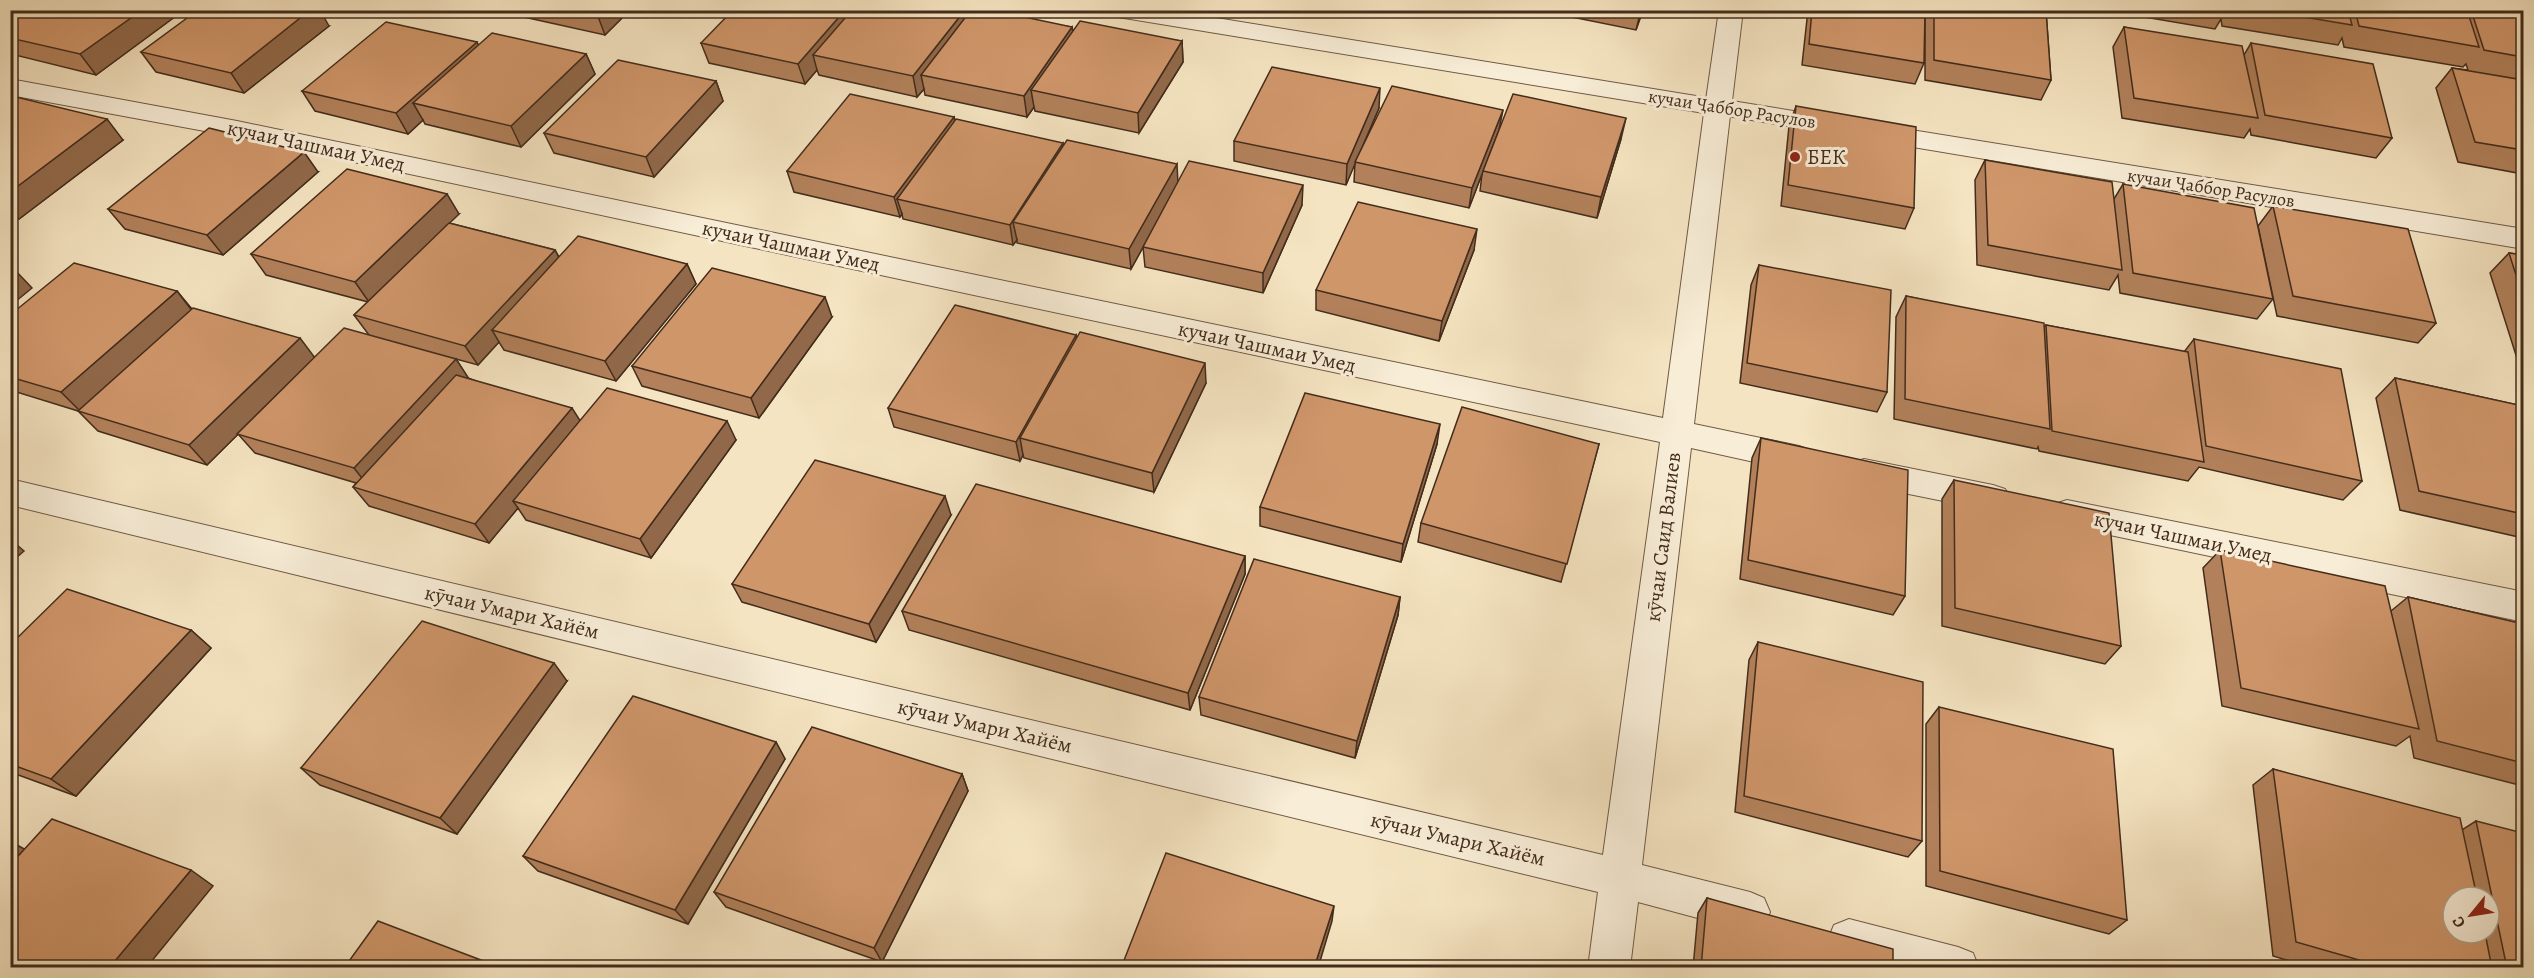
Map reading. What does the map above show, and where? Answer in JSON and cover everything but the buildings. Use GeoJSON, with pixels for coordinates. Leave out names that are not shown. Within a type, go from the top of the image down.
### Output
{"type":"FeatureCollection","features":[{"type":"Feature","properties":{"kind":"street","name":"кучаи Ҷаббор Расулов"},"geometry":{"type":"LineString","coordinates":[[1118,10],[2523,239]]}},
{"type":"Feature","properties":{"kind":"street","name":"кӯчаи Саид Валиев"},"geometry":{"type":"LineString","coordinates":[[1609,968],[1731,10]]}},
{"type":"Feature","properties":{"kind":"street","name":"кучаи Чашмаи Умед"},"geometry":{"type":"LineString","coordinates":[[10,87],[249,131],[1677,434],[2523,607]]}},
{"type":"Feature","properties":{"kind":"street","name":"кӯчаи Умари Хайём"},"geometry":{"type":"LineString","coordinates":[[10,492],[1619,878],[1777,920]]}},
{"type":"Feature","properties":{"kind":"street"},"geometry":{"type":"LineString","coordinates":[[1822,932],[1958,968]]}},
{"type":"Feature","properties":{"kind":"place","name":"БЕК"},"geometry":{"type":"Point","coordinates":[1795,157]}}]}
